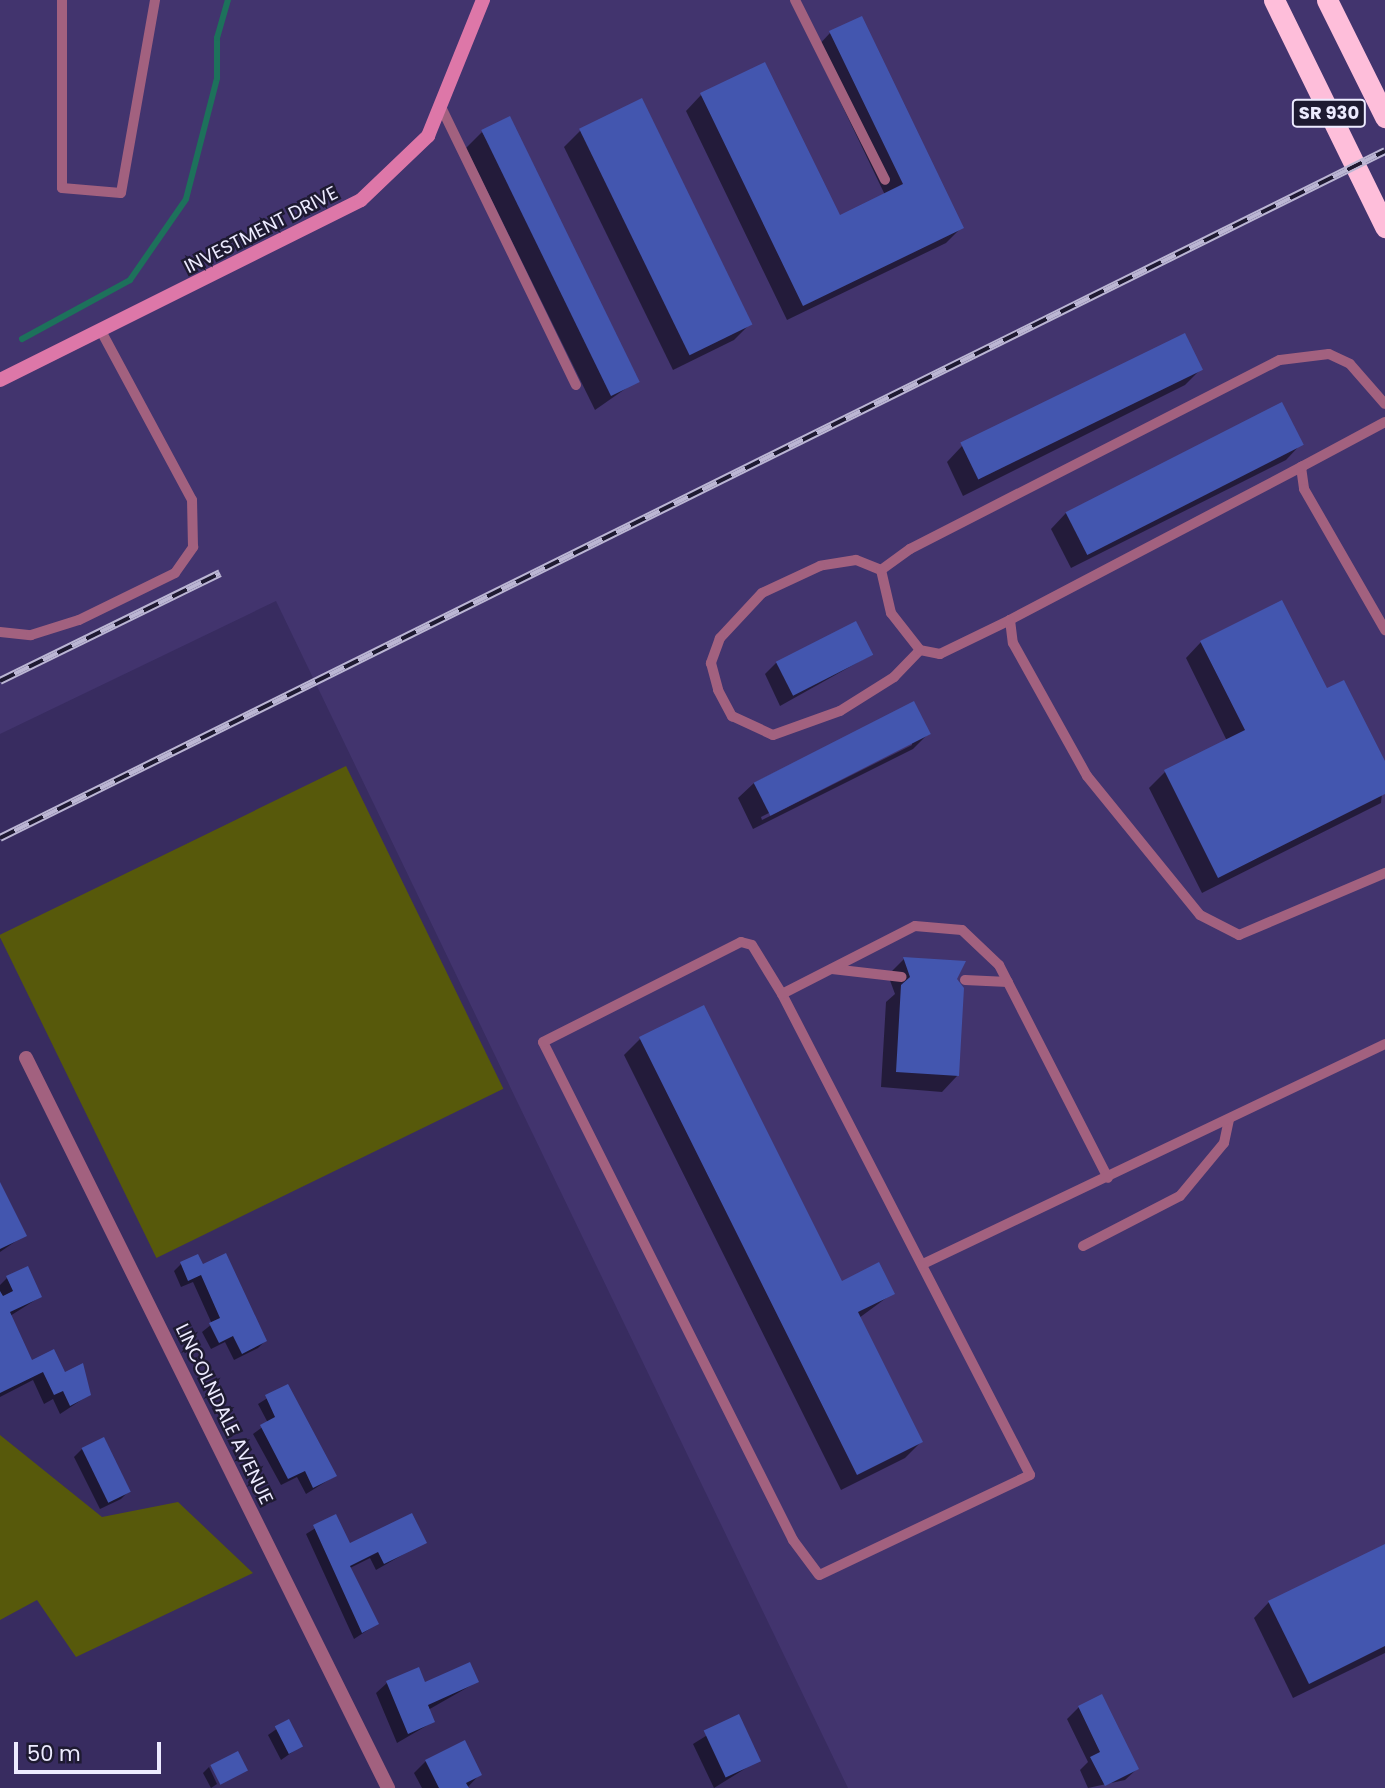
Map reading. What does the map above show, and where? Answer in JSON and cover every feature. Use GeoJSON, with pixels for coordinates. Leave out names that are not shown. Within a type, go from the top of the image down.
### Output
{"type":"FeatureCollection","features":[{"type":"Feature","properties":{"kind":"highway","name":"SR 930"},"geometry":{"type":"LineString","coordinates":[[1274,0],[1385,227]]}},
{"type":"Feature","properties":{"kind":"highway","name":"SR 930"},"geometry":{"type":"LineString","coordinates":[[1327,0],[1385,117]]}},
{"type":"Feature","properties":{"kind":"street","name":"INVESTMENT DRIVE"},"geometry":{"type":"LineString","coordinates":[[0,380],[361,200],[411,158],[441,107],[483,0]]}},
{"type":"Feature","properties":{"kind":"street","name":"LINCOLNDALE AVENUE"},"geometry":{"type":"LineString","coordinates":[[26,1058],[388,1788]]}},
{"type":"Feature","properties":{"kind":"lane"},"geometry":{"type":"LineString","coordinates":[[62,0],[62,188],[121,193],[155,0]]}},
{"type":"Feature","properties":{"kind":"lane"},"geometry":{"type":"LineString","coordinates":[[795,0],[884,180]]}},
{"type":"Feature","properties":{"kind":"lane"},"geometry":{"type":"LineString","coordinates":[[441,107],[576,385]]}},
{"type":"Feature","properties":{"kind":"lane"},"geometry":{"type":"LineString","coordinates":[[0,632],[31,635],[79,620],[175,573],[193,547],[192,500],[102,331]]}},
{"type":"Feature","properties":{"kind":"lane"},"geometry":{"type":"LineString","coordinates":[[881,570],[910,549],[1280,360],[1329,354],[1350,364],[1385,404]]}},
{"type":"Feature","properties":{"kind":"lane"},"geometry":{"type":"LineString","coordinates":[[881,570],[891,613],[920,650],[940,654],[1010,620],[1385,422]]}},
{"type":"Feature","properties":{"kind":"lane"},"geometry":{"type":"LineString","coordinates":[[1303,466],[1304,489],[1385,629]]}},
{"type":"Feature","properties":{"kind":"lane"},"geometry":{"type":"LineString","coordinates":[[881,570],[856,560],[820,566],[762,593],[720,638],[711,663],[718,690],[732,716],[774,735],[840,711],[894,677],[920,650]]}},
{"type":"Feature","properties":{"kind":"lane"},"geometry":{"type":"LineString","coordinates":[[1010,620],[1013,643],[1087,776],[1200,915],[1238,935],[1385,873]]}},
{"type":"Feature","properties":{"kind":"lane"},"geometry":{"type":"LineString","coordinates":[[782,994],[915,926],[961,930],[1008,982],[1108,1178]]}},
{"type":"Feature","properties":{"kind":"lane"},"geometry":{"type":"LineString","coordinates":[[741,942],[752,945],[782,994],[923,1264],[1030,1475],[819,1575],[793,1540],[543,1042],[741,942]]}},
{"type":"Feature","properties":{"kind":"lane"},"geometry":{"type":"LineString","coordinates":[[831,969],[902,977]]}},
{"type":"Feature","properties":{"kind":"lane"},"geometry":{"type":"LineString","coordinates":[[965,980],[1008,982]]}},
{"type":"Feature","properties":{"kind":"lane"},"geometry":{"type":"LineString","coordinates":[[923,1264],[1385,1044]]}},
{"type":"Feature","properties":{"kind":"lane"},"geometry":{"type":"LineString","coordinates":[[1083,1245],[1180,1196],[1224,1143],[1228,1120]]}},
{"type":"Feature","properties":{"kind":"shaded area"},"geometry":{"type":"Polygon","coordinates":[[[0,0],[1385,0],[1385,1788],[848,1788],[276,601],[0,734],[0,0]]]}},
{"type":"Feature","properties":{"kind":"shaded area"},"geometry":{"type":"Polygon","coordinates":[[[346,766],[503,1089],[156,1258],[0,935],[346,766]]]}},
{"type":"Feature","properties":{"kind":"shaded area"},"geometry":{"type":"Polygon","coordinates":[[[0,1435],[102,1517],[178,1502],[253,1573],[76,1657],[37,1600],[0,1620],[0,1435]]]}},
{"type":"Feature","properties":{"kind":"building"},"geometry":{"type":"Polygon","coordinates":[[[862,16],[964,228],[803,306],[700,93],[765,62],[840,215],[903,184],[829,31],[862,16]]]}},
{"type":"Feature","properties":{"kind":"building"},"geometry":{"type":"Polygon","coordinates":[[[642,98],[752,324],[690,355],[579,129],[642,98]]]}},
{"type":"Feature","properties":{"kind":"building"},"geometry":{"type":"Polygon","coordinates":[[[510,116],[640,382],[611,396],[481,130],[510,116]]]}},
{"type":"Feature","properties":{"kind":"building"},"geometry":{"type":"Polygon","coordinates":[[[1185,333],[1203,370],[978,479],[960,443],[1185,333]]]}},
{"type":"Feature","properties":{"kind":"building"},"geometry":{"type":"Polygon","coordinates":[[[1282,402],[1304,445],[1087,555],[1065,512],[1282,402]]]}},
{"type":"Feature","properties":{"kind":"building"},"geometry":{"type":"Polygon","coordinates":[[[1282,600],[1327,688],[1344,680],[1385,761],[1385,794],[1218,878],[1164,770],[1245,730],[1200,641],[1282,600]]]}},
{"type":"Feature","properties":{"kind":"building"},"geometry":{"type":"Polygon","coordinates":[[[856,621],[873,655],[793,696],[776,662],[856,621]]]}},
{"type":"Feature","properties":{"kind":"building"},"geometry":{"type":"Polygon","coordinates":[[[914,701],[931,734],[770,816],[754,783],[914,701]]]}},
{"type":"Feature","properties":{"kind":"building"},"geometry":{"type":"Polygon","coordinates":[[[903,957],[966,961],[957,979],[964,988],[959,1076],[896,1072],[901,985],[910,977],[903,957]]]}},
{"type":"Feature","properties":{"kind":"building"},"geometry":{"type":"Polygon","coordinates":[[[704,1005],[842,1281],[879,1262],[895,1294],[858,1312],[923,1442],[857,1475],[639,1037],[704,1005]]]}},
{"type":"Feature","properties":{"kind":"building"},"geometry":{"type":"Polygon","coordinates":[[[0,1182],[27,1236],[0,1249],[0,1182]]]}},
{"type":"Feature","properties":{"kind":"building"},"geometry":{"type":"Polygon","coordinates":[[[226,1253],[267,1341],[242,1354],[233,1336],[219,1343],[209,1323],[220,1318],[201,1275],[188,1281],[180,1262],[198,1254],[203,1264],[226,1253]]]}},
{"type":"Feature","properties":{"kind":"building"},"geometry":{"type":"Polygon","coordinates":[[[28,1266],[42,1297],[10,1312],[32,1360],[54,1349],[65,1372],[83,1363],[91,1395],[70,1406],[63,1391],[54,1395],[43,1372],[0,1393],[0,1291],[3,1296],[13,1291],[6,1276],[28,1266]]]}},
{"type":"Feature","properties":{"kind":"building"},"geometry":{"type":"Polygon","coordinates":[[[288,1384],[337,1476],[313,1488],[305,1471],[288,1479],[260,1425],[275,1417],[265,1395],[288,1384]]]}},
{"type":"Feature","properties":{"kind":"building"},"geometry":{"type":"Polygon","coordinates":[[[104,1437],[131,1492],[108,1503],[82,1448],[104,1437]]]}},
{"type":"Feature","properties":{"kind":"building"},"geometry":{"type":"Polygon","coordinates":[[[412,1513],[427,1543],[384,1564],[378,1552],[350,1566],[379,1624],[362,1633],[313,1525],[336,1514],[350,1543],[412,1513]]]}},
{"type":"Feature","properties":{"kind":"building"},"geometry":{"type":"Polygon","coordinates":[[[1385,1544],[1385,1646],[1309,1684],[1268,1601],[1385,1544]]]}},
{"type":"Feature","properties":{"kind":"building"},"geometry":{"type":"Polygon","coordinates":[[[470,1662],[479,1682],[428,1705],[435,1722],[408,1734],[386,1681],[419,1667],[425,1682],[470,1662]]]}},
{"type":"Feature","properties":{"kind":"building"},"geometry":{"type":"Polygon","coordinates":[[[1102,1694],[1139,1769],[1105,1786],[1090,1757],[1100,1752],[1078,1706],[1102,1694]]]}},
{"type":"Feature","properties":{"kind":"building"},"geometry":{"type":"Polygon","coordinates":[[[739,1714],[761,1761],[726,1778],[704,1730],[739,1714]]]}},
{"type":"Feature","properties":{"kind":"building"},"geometry":{"type":"Polygon","coordinates":[[[289,1719],[303,1747],[289,1754],[275,1726],[289,1719]]]}},
{"type":"Feature","properties":{"kind":"building"},"geometry":{"type":"Polygon","coordinates":[[[465,1740],[482,1775],[466,1783],[469,1788],[439,1788],[425,1760],[465,1740]]]}},
{"type":"Feature","properties":{"kind":"building"},"geometry":{"type":"Polygon","coordinates":[[[238,1751],[248,1771],[220,1785],[210,1765],[238,1751]]]}},
{"type":"Feature","properties":{"kind":"waterway"},"geometry":{"type":"LineString","coordinates":[[22,339],[130,280],[186,199],[217,78],[217,38],[228,0]]}},
{"type":"Feature","properties":{"kind":"railway"},"geometry":{"type":"LineString","coordinates":[[0,838],[1385,151]]}},
{"type":"Feature","properties":{"kind":"railway"},"geometry":{"type":"LineString","coordinates":[[0,681],[220,573]]}}]}
